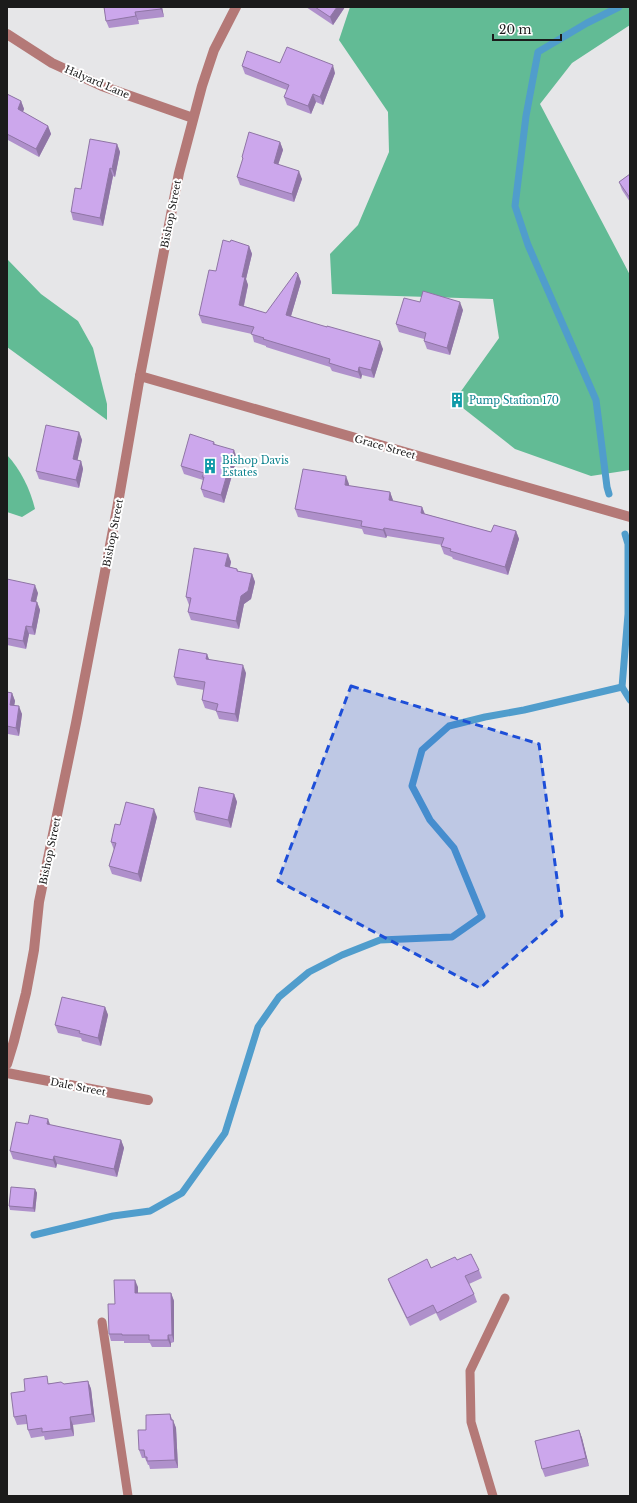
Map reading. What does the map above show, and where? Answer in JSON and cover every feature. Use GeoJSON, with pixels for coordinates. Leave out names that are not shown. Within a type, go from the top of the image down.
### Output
{"type":"FeatureCollection","features":[{"type":"Feature","properties":{"kind":"street","name":"Bishop Street"},"geometry":{"type":"LineString","coordinates":[[7,1064],[26,993],[34,950],[39,902],[76,723],[179,173],[193,118],[214,50],[236,7]]}},
{"type":"Feature","properties":{"kind":"street","name":"Halyard Lane"},"geometry":{"type":"LineString","coordinates":[[7,34],[52,63],[102,86],[193,118]]}},
{"type":"Feature","properties":{"kind":"street","name":"Grace Street"},"geometry":{"type":"LineString","coordinates":[[140,376],[630,517]]}},
{"type":"Feature","properties":{"kind":"street","name":"Dale Street"},"geometry":{"type":"LineString","coordinates":[[7,1073],[148,1100]]}},
{"type":"Feature","properties":{"kind":"lane"},"geometry":{"type":"LineString","coordinates":[[493,1496],[471,1422],[470,1371],[505,1298]]}},
{"type":"Feature","properties":{"kind":"lane"},"geometry":{"type":"LineString","coordinates":[[102,1322],[128,1496]]}},
{"type":"Feature","properties":{"kind":"highlighted area"},"geometry":{"type":"Polygon","coordinates":[[[351,686],[539,744],[562,916],[480,988],[278,881],[351,686]]]}},
{"type":"Feature","properties":{"kind":"green space"},"geometry":{"type":"Polygon","coordinates":[[[350,7],[630,7],[630,25],[572,63],[540,104],[630,275],[630,470],[591,476],[515,449],[454,401],[499,338],[493,299],[332,294],[330,254],[358,225],[389,152],[388,112],[339,40],[350,7]]]}},
{"type":"Feature","properties":{"kind":"green space"},"geometry":{"type":"Polygon","coordinates":[[[7,213],[8,260],[41,294],[78,321],[93,348],[107,404],[107,420],[7,347],[7,213]]]}},
{"type":"Feature","properties":{"kind":"green space"},"geometry":{"type":"Polygon","coordinates":[[[7,455],[17,467],[24,480],[35,509],[22,517],[7,512],[7,455]]]}},
{"type":"Feature","properties":{"kind":"building"},"geometry":{"type":"Polygon","coordinates":[[[104,7],[160,7],[161,9],[135,12],[136,16],[106,21],[104,7]]]}},
{"type":"Feature","properties":{"kind":"building"},"geometry":{"type":"Polygon","coordinates":[[[315,7],[337,7],[330,17],[315,7]]]}},
{"type":"Feature","properties":{"kind":"building"},"geometry":{"type":"Polygon","coordinates":[[[287,47],[333,65],[320,97],[313,94],[308,106],[284,97],[289,85],[242,66],[247,51],[280,63],[287,47]]]}},
{"type":"Feature","properties":{"kind":"building"},"geometry":{"type":"Polygon","coordinates":[[[7,94],[21,101],[18,109],[48,126],[36,149],[7,134],[7,94]]]}},
{"type":"Feature","properties":{"kind":"building"},"geometry":{"type":"Polygon","coordinates":[[[249,132],[280,142],[274,163],[299,171],[292,194],[237,177],[249,132]]]}},
{"type":"Feature","properties":{"kind":"building"},"geometry":{"type":"Polygon","coordinates":[[[90,139],[117,144],[112,169],[110,168],[100,218],[71,212],[75,188],[81,189],[90,139]]]}},
{"type":"Feature","properties":{"kind":"building"},"geometry":{"type":"Polygon","coordinates":[[[630,174],[630,198],[619,182],[630,174]]]}},
{"type":"Feature","properties":{"kind":"building"},"geometry":{"type":"Polygon","coordinates":[[[223,240],[230,242],[231,240],[249,246],[242,277],[245,277],[239,305],[266,313],[296,272],[298,274],[286,315],[380,341],[371,370],[359,367],[358,372],[329,363],[330,359],[251,334],[254,327],[199,315],[209,270],[216,271],[223,240]]]}},
{"type":"Feature","properties":{"kind":"building"},"geometry":{"type":"Polygon","coordinates":[[[423,291],[460,302],[447,348],[424,341],[426,333],[396,324],[404,298],[420,302],[423,291]]]}},
{"type":"Feature","properties":{"kind":"building"},"geometry":{"type":"Polygon","coordinates":[[[46,425],[79,432],[73,459],[81,461],[76,480],[36,471],[46,425]]]}},
{"type":"Feature","properties":{"kind":"building","name":"Bishop Davis Estates"},"geometry":{"type":"Polygon","coordinates":[[[190,434],[214,442],[213,444],[234,450],[221,495],[201,489],[204,477],[202,477],[204,473],[181,466],[190,434]]]}},
{"type":"Feature","properties":{"kind":"building"},"geometry":{"type":"Polygon","coordinates":[[[303,469],[346,476],[345,485],[390,492],[389,500],[422,507],[421,513],[491,532],[494,525],[516,531],[505,567],[450,551],[451,549],[441,546],[444,538],[384,528],[383,530],[361,526],[362,521],[295,509],[303,469]]]}},
{"type":"Feature","properties":{"kind":"building"},"geometry":{"type":"Polygon","coordinates":[[[194,548],[228,554],[225,566],[237,569],[237,571],[252,574],[248,591],[241,596],[236,621],[188,612],[191,598],[186,597],[194,548]]]}},
{"type":"Feature","properties":{"kind":"building"},"geometry":{"type":"Polygon","coordinates":[[[7,579],[35,585],[31,601],[37,602],[32,627],[26,626],[23,641],[7,638],[7,579]]]}},
{"type":"Feature","properties":{"kind":"building"},"geometry":{"type":"Polygon","coordinates":[[[179,649],[207,654],[206,659],[243,665],[235,714],[216,711],[218,704],[202,700],[205,682],[174,677],[179,649]]]}},
{"type":"Feature","properties":{"kind":"building"},"geometry":{"type":"Polygon","coordinates":[[[7,692],[12,693],[10,705],[19,706],[16,728],[7,726],[7,692]]]}},
{"type":"Feature","properties":{"kind":"building"},"geometry":{"type":"Polygon","coordinates":[[[199,787],[234,794],[228,820],[194,812],[199,787]]]}},
{"type":"Feature","properties":{"kind":"building"},"geometry":{"type":"Polygon","coordinates":[[[126,802],[154,809],[138,874],[109,866],[116,843],[111,842],[115,824],[120,825],[126,802]]]}},
{"type":"Feature","properties":{"kind":"building"},"geometry":{"type":"Polygon","coordinates":[[[62,997],[105,1007],[98,1038],[79,1033],[80,1031],[55,1025],[62,997]]]}},
{"type":"Feature","properties":{"kind":"building"},"geometry":{"type":"Polygon","coordinates":[[[30,1115],[48,1119],[47,1124],[121,1140],[114,1169],[54,1156],[53,1160],[10,1151],[16,1122],[28,1124],[30,1115]]]}},
{"type":"Feature","properties":{"kind":"building"},"geometry":{"type":"Polygon","coordinates":[[[11,1187],[35,1189],[33,1208],[9,1206],[11,1187]]]}},
{"type":"Feature","properties":{"kind":"building"},"geometry":{"type":"Polygon","coordinates":[[[471,1254],[479,1270],[465,1276],[474,1294],[437,1313],[433,1305],[407,1318],[388,1279],[427,1259],[431,1268],[455,1257],[457,1260],[471,1254]]]}},
{"type":"Feature","properties":{"kind":"building"},"geometry":{"type":"Polygon","coordinates":[[[114,1280],[135,1280],[135,1293],[171,1293],[172,1335],[168,1335],[168,1340],[149,1340],[149,1335],[109,1334],[108,1304],[115,1304],[114,1280]]]}},
{"type":"Feature","properties":{"kind":"building"},"geometry":{"type":"Polygon","coordinates":[[[47,1376],[48,1384],[88,1381],[92,1414],[70,1417],[71,1429],[42,1432],[42,1428],[28,1430],[26,1415],[14,1417],[11,1393],[25,1391],[24,1379],[47,1376]]]}},
{"type":"Feature","properties":{"kind":"building"},"geometry":{"type":"Polygon","coordinates":[[[170,1414],[171,1420],[173,1420],[175,1460],[147,1461],[144,1450],[139,1450],[138,1430],[146,1430],[146,1415],[170,1414]]]}},
{"type":"Feature","properties":{"kind":"building"},"geometry":{"type":"Polygon","coordinates":[[[579,1430],[586,1458],[542,1469],[535,1441],[579,1430]]]}},
{"type":"Feature","properties":{"kind":"waterway"},"geometry":{"type":"LineString","coordinates":[[609,494],[596,400],[528,245],[515,206],[526,116],[538,52],[587,23],[619,7]]}},
{"type":"Feature","properties":{"kind":"waterway"},"geometry":{"type":"LineString","coordinates":[[625,534],[628,544],[628,614],[622,687],[630,700]]}},
{"type":"Feature","properties":{"kind":"waterway"},"geometry":{"type":"LineString","coordinates":[[34,1235],[113,1216],[150,1211],[182,1193],[225,1133],[258,1027],[279,997],[309,972],[342,955],[380,940],[452,937],[482,916],[454,848],[430,820],[412,786],[422,750],[449,726],[622,687]]}},
{"type":"Feature","properties":{"kind":"place","name":"Pump Station 170"},"geometry":{"type":"Point","coordinates":[457,400]}},
{"type":"Feature","properties":{"kind":"place","name":"Bishop Davis Estates"},"geometry":{"type":"Point","coordinates":[210,466]}}]}
